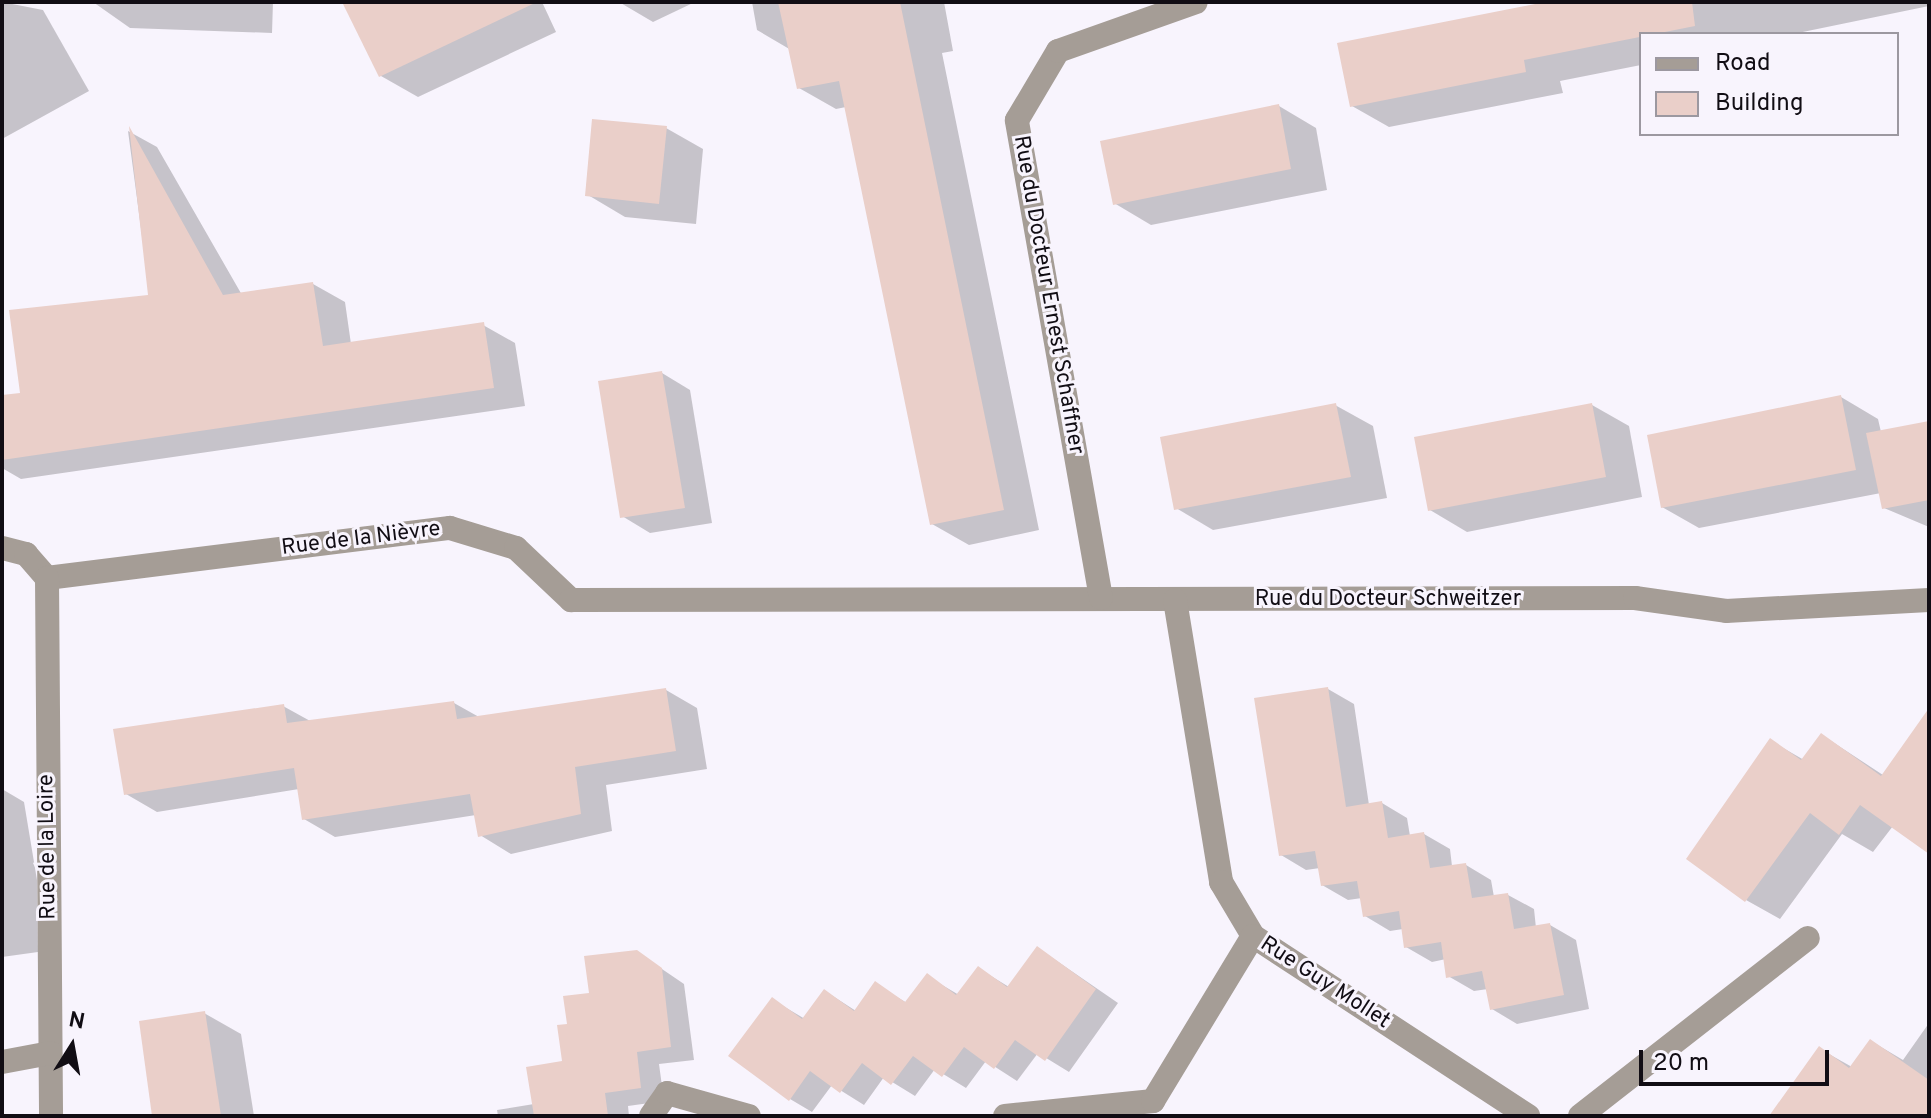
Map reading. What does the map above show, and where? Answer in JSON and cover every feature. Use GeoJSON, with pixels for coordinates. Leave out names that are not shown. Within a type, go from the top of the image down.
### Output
{"type":"FeatureCollection","features":[{"type":"Feature","properties":{"kind":"street","name":"Rue du Docteur Ernest Schaffner"},"geometry":{"type":"LineString","coordinates":[[1101,598],[1017,120],[1058,51],[1196,2]]}},
{"type":"Feature","properties":{"kind":"street","name":"Rue de la Nièvre"},"geometry":{"type":"LineString","coordinates":[[47,578],[450,528],[516,548],[571,600],[845,599]]}},
{"type":"Feature","properties":{"kind":"street"},"geometry":{"type":"LineString","coordinates":[[2,548],[26,554],[47,578]]}},
{"type":"Feature","properties":{"kind":"street","name":"Rue de la Loire"},"geometry":{"type":"LineString","coordinates":[[47,578],[51,1116]]}},
{"type":"Feature","properties":{"kind":"street","name":"Rue du Docteur Schweitzer"},"geometry":{"type":"LineString","coordinates":[[845,599],[1635,598],[1726,611],[1929,600]]}},
{"type":"Feature","properties":{"kind":"street","name":"Rue Guy Mollet"},"geometry":{"type":"LineString","coordinates":[[1175,600],[1221,882],[1253,936],[1528,1116]]}},
{"type":"Feature","properties":{"kind":"street"},"geometry":{"type":"LineString","coordinates":[[1005,1116],[1153,1101],[1253,936]]}},
{"type":"Feature","properties":{"kind":"street"},"geometry":{"type":"LineString","coordinates":[[1580,1116],[1808,938]]}},
{"type":"Feature","properties":{"kind":"street"},"geometry":{"type":"LineString","coordinates":[[2,1062],[50,1053]]}},
{"type":"Feature","properties":{"kind":"street"},"geometry":{"type":"LineString","coordinates":[[651,1116],[667,1093],[749,1116]]}},
{"type":"Feature","properties":{"kind":"building"},"geometry":{"type":"Polygon","coordinates":[[[342,2],[537,2],[379,77],[342,2]]]}},
{"type":"Feature","properties":{"kind":"building"},"geometry":{"type":"Polygon","coordinates":[[[778,2],[900,2],[1004,510],[930,525],[839,81],[797,89],[778,2]]]}},
{"type":"Feature","properties":{"kind":"building"},"geometry":{"type":"Polygon","coordinates":[[[1545,2],[1692,2],[1695,26],[1665,32],[1639,32],[1639,37],[1524,60],[1526,72],[1350,107],[1337,43],[1545,2]]]}},
{"type":"Feature","properties":{"kind":"building"},"geometry":{"type":"Polygon","coordinates":[[[1279,104],[1291,169],[1113,205],[1100,141],[1279,104]]]}},
{"type":"Feature","properties":{"kind":"building"},"geometry":{"type":"Polygon","coordinates":[[[592,119],[667,126],[659,204],[585,196],[592,119]]]}},
{"type":"Feature","properties":{"kind":"building"},"geometry":{"type":"Polygon","coordinates":[[[129,126],[223,295],[313,282],[323,346],[484,322],[494,388],[2,460],[2,395],[20,393],[9,310],[148,295],[129,126]]]}},
{"type":"Feature","properties":{"kind":"building"},"geometry":{"type":"Polygon","coordinates":[[[662,371],[685,508],[620,518],[598,381],[662,371]]]}},
{"type":"Feature","properties":{"kind":"building"},"geometry":{"type":"Polygon","coordinates":[[[1841,395],[1856,470],[1661,508],[1647,435],[1841,395]]]}},
{"type":"Feature","properties":{"kind":"building"},"geometry":{"type":"Polygon","coordinates":[[[1336,403],[1351,477],[1174,510],[1160,437],[1336,403]]]}},
{"type":"Feature","properties":{"kind":"building"},"geometry":{"type":"Polygon","coordinates":[[[1592,403],[1606,477],[1428,511],[1414,437],[1592,403]]]}},
{"type":"Feature","properties":{"kind":"building"},"geometry":{"type":"Polygon","coordinates":[[[1929,421],[1929,500],[1882,509],[1866,433],[1929,421]]]}},
{"type":"Feature","properties":{"kind":"building"},"geometry":{"type":"Polygon","coordinates":[[[1328,687],[1346,807],[1382,801],[1388,838],[1424,832],[1430,868],[1466,863],[1472,898],[1508,893],[1514,929],[1550,923],[1564,995],[1490,1010],[1482,971],[1446,978],[1441,942],[1404,948],[1399,911],[1363,917],[1357,881],[1321,886],[1315,851],[1279,856],[1254,698],[1328,687]]]}},
{"type":"Feature","properties":{"kind":"building"},"geometry":{"type":"Polygon","coordinates":[[[666,688],[676,751],[575,767],[581,814],[478,837],[470,794],[302,820],[294,768],[124,795],[113,729],[284,704],[287,723],[454,701],[457,719],[666,688]]]}},
{"type":"Feature","properties":{"kind":"building"},"geometry":{"type":"Polygon","coordinates":[[[1929,708],[1929,854],[1860,805],[1839,835],[1810,813],[1745,902],[1686,859],[1770,738],[1801,760],[1821,733],[1881,776],[1929,708]]]}},
{"type":"Feature","properties":{"kind":"building"},"geometry":{"type":"Polygon","coordinates":[[[1037,946],[1096,989],[1045,1061],[1015,1040],[994,1069],[964,1047],[942,1077],[913,1056],[891,1085],[862,1063],[840,1093],[810,1071],[789,1101],[728,1056],[772,997],[802,1019],[824,989],[854,1011],[875,981],[905,1002],[927,973],[956,995],[978,966],[1007,987],[1037,946]]]}},
{"type":"Feature","properties":{"kind":"building"},"geometry":{"type":"Polygon","coordinates":[[[637,950],[662,968],[671,1047],[637,1052],[641,1088],[605,1093],[608,1116],[534,1116],[526,1067],[562,1061],[557,1025],[567,1024],[563,996],[589,993],[584,956],[637,950]]]}},
{"type":"Feature","properties":{"kind":"building"},"geometry":{"type":"Polygon","coordinates":[[[205,1011],[221,1116],[152,1116],[139,1021],[205,1011]]]}},
{"type":"Feature","properties":{"kind":"building"},"geometry":{"type":"Polygon","coordinates":[[[1870,1039],[1929,1080],[1929,1116],[1769,1116],[1819,1046],[1849,1068],[1870,1039]]]}}]}
